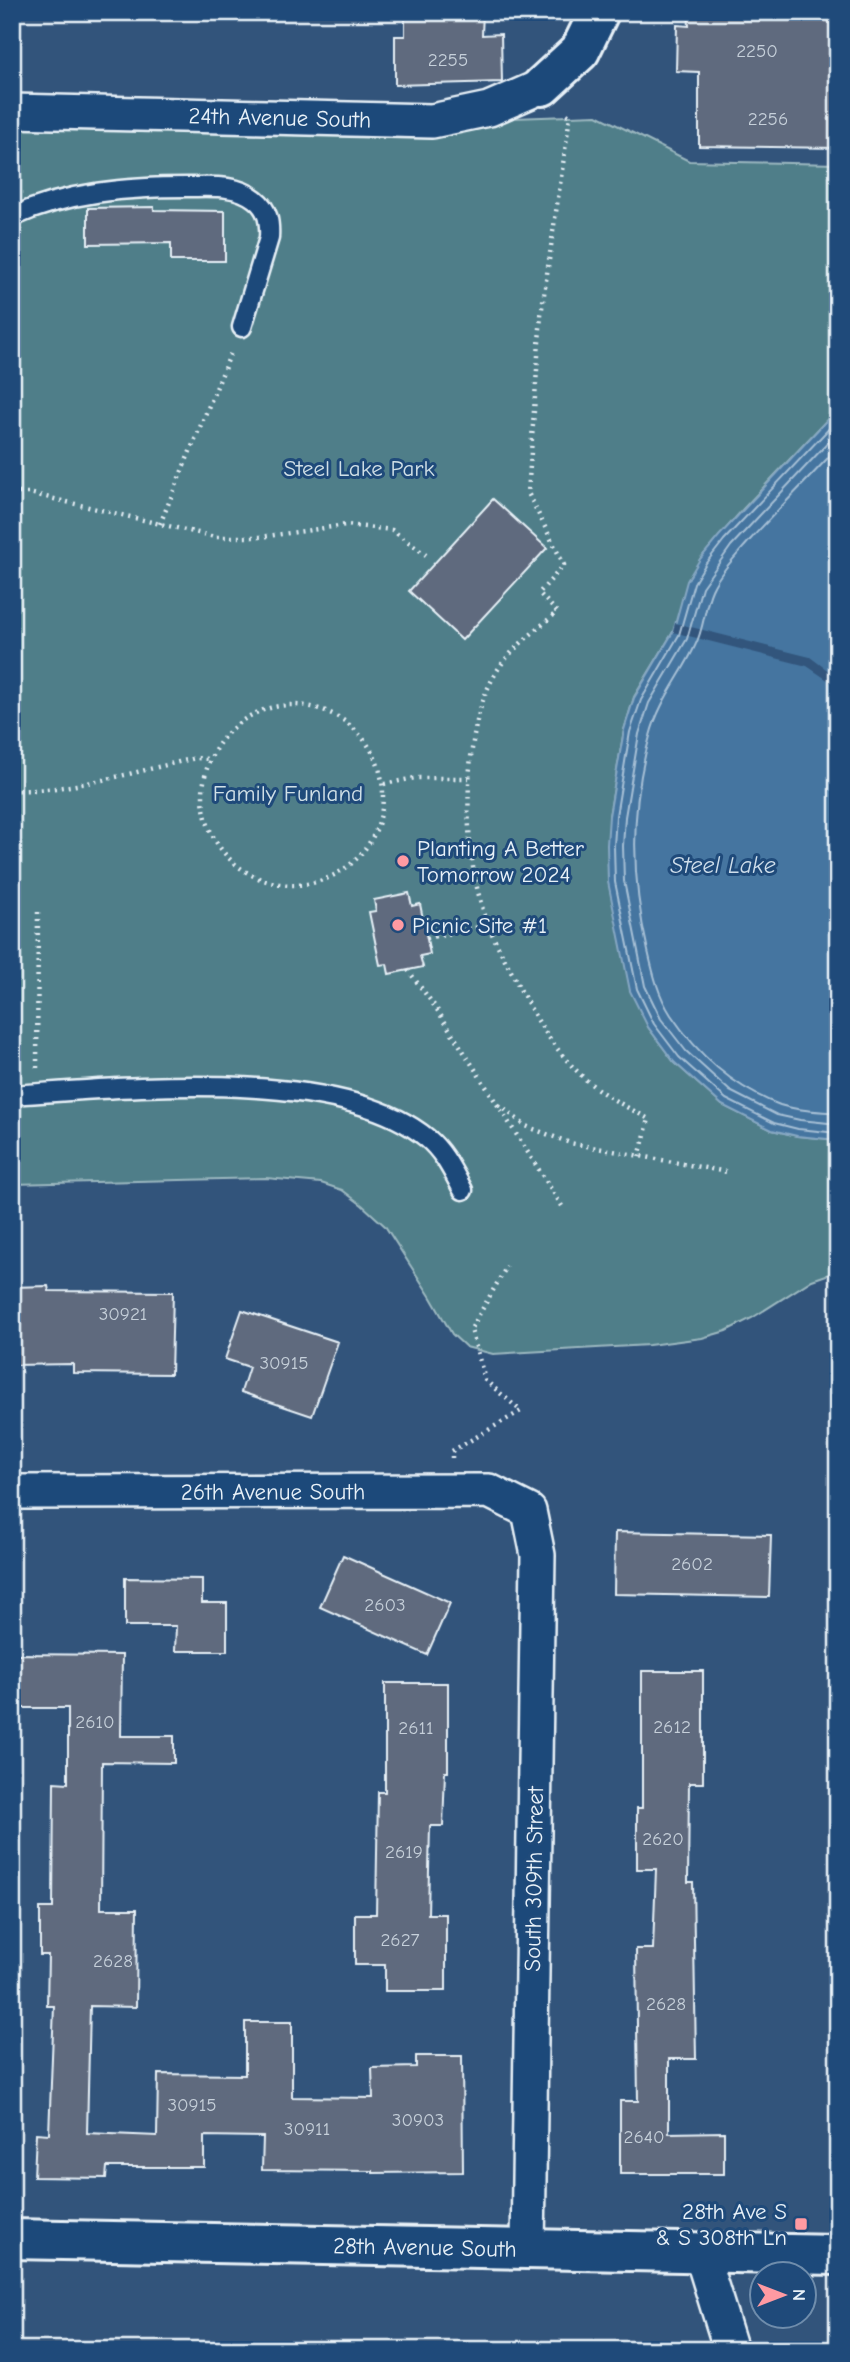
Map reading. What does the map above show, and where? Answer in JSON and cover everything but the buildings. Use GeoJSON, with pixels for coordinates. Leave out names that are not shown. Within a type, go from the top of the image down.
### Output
{"type":"FeatureCollection","features":[{"type":"Feature","properties":{"kind":"street"},"geometry":{"type":"LineString","coordinates":[[542,86],[580,51],[599,12]]}},
{"type":"Feature","properties":{"kind":"street","name":"24th Avenue South"},"geometry":{"type":"LineString","coordinates":[[12,111],[432,121],[488,109],[542,86]]}},
{"type":"Feature","properties":{"kind":"street","name":"26th Avenue South"},"geometry":{"type":"LineString","coordinates":[[12,1492],[489,1491],[529,1511]]}},
{"type":"Feature","properties":{"kind":"street","name":"South 309th Street"},"geometry":{"type":"LineString","coordinates":[[528,2249],[538,1555],[529,1511]]}},
{"type":"Feature","properties":{"kind":"street","name":"28th Avenue South"},"geometry":{"type":"LineString","coordinates":[[12,2239],[838,2255]]}},
{"type":"Feature","properties":{"kind":"street"},"geometry":{"type":"LineString","coordinates":[[701,2253],[731,2350]]}},
{"type":"Feature","properties":{"kind":"lane"},"geometry":{"type":"LineString","coordinates":[[12,217],[63,200],[106,191],[155,187],[236,189],[248,195],[265,211],[270,223],[269,238],[242,327]]}},
{"type":"Feature","properties":{"kind":"lane"},"geometry":{"type":"LineString","coordinates":[[12,1095],[204,1087],[308,1093],[346,1100],[380,1111],[429,1139],[447,1161],[463,1191]]}},
{"type":"Feature","properties":{"kind":"path"},"geometry":{"type":"LineString","coordinates":[[542,86],[570,116],[541,315],[528,493],[564,565],[539,593],[557,612],[519,646],[498,670],[485,694],[476,723],[469,778],[469,840],[488,925],[529,1008],[578,1073],[600,1091],[649,1119],[639,1157]]}},
{"type":"Feature","properties":{"kind":"path"},"geometry":{"type":"LineString","coordinates":[[160,524],[242,327]]}},
{"type":"Feature","properties":{"kind":"path"},"geometry":{"type":"LineString","coordinates":[[12,493],[29,494],[215,537],[261,537],[346,525],[392,530],[426,555]]}},
{"type":"Feature","properties":{"kind":"path"},"geometry":{"type":"LineString","coordinates":[[306,705],[335,714],[358,732],[375,756],[384,784],[382,815],[371,843],[351,866],[325,881],[295,887],[265,883],[238,868],[217,846],[205,818],[202,788],[209,760],[225,734],[248,716],[276,706],[306,705]]}},
{"type":"Feature","properties":{"kind":"path"},"geometry":{"type":"LineString","coordinates":[[12,790],[28,791],[71,785],[196,758],[209,760]]}},
{"type":"Feature","properties":{"kind":"path"},"geometry":{"type":"LineString","coordinates":[[384,784],[415,778],[469,778]]}},
{"type":"Feature","properties":{"kind":"path"},"geometry":{"type":"LineString","coordinates":[[37,1094],[38,912]]}},
{"type":"Feature","properties":{"kind":"path"},"geometry":{"type":"LineString","coordinates":[[427,938],[488,925]]}},
{"type":"Feature","properties":{"kind":"path"},"geometry":{"type":"LineString","coordinates":[[408,970],[436,1007],[562,1206]]}},
{"type":"Feature","properties":{"kind":"path"},"geometry":{"type":"LineString","coordinates":[[493,1099],[526,1126],[570,1143],[727,1172]]}},
{"type":"Feature","properties":{"kind":"path"},"geometry":{"type":"LineString","coordinates":[[452,1491],[452,1451],[521,1411],[485,1380],[471,1329],[507,1266]]}},
{"type":"Feature","properties":{"kind":"green space","name":"Steel Lake Park"},"geometry":{"type":"Polygon","coordinates":[[[12,111],[432,121],[597,115],[689,161],[838,164],[838,408],[700,559],[673,632],[634,697],[624,730],[609,816],[648,1027],[674,1062],[722,1105],[772,1130],[797,1136],[838,1140],[838,1271],[812,1280],[726,1331],[702,1338],[649,1345],[493,1354],[466,1347],[452,1334],[385,1226],[342,1190],[321,1183],[266,1178],[12,1184],[12,111]]]}},
{"type":"Feature","properties":{"kind":"water","name":"Steel Lake"},"geometry":{"type":"Polygon","coordinates":[[[838,408],[838,1140],[797,1136],[772,1130],[722,1105],[674,1062],[648,1027],[630,991],[608,882],[607,845],[609,816],[624,730],[634,698],[673,632],[687,581],[700,559],[719,536],[838,408]]]}},
{"type":"Feature","properties":{"kind":"pier"},"geometry":{"type":"Polygon","coordinates":[[[675,623],[810,657],[838,678],[838,691],[833,688],[835,685],[807,666],[673,632],[675,623]]]}},
{"type":"Feature","properties":{"kind":"place","name":"Planting A Better Tomorrow 2024"},"geometry":{"type":"Point","coordinates":[403,861]}},
{"type":"Feature","properties":{"kind":"place","name":"Picnic Site #1"},"geometry":{"type":"Point","coordinates":[398,925]}},
{"type":"Feature","properties":{"kind":"place","name":"28th Ave S & S 308th Ln"},"geometry":{"type":"Point","coordinates":[801,2224]}},
{"type":"Feature","properties":{"kind":"park label","name":"Family Funland"},"geometry":{"type":"Point","coordinates":[288,793]}}]}
